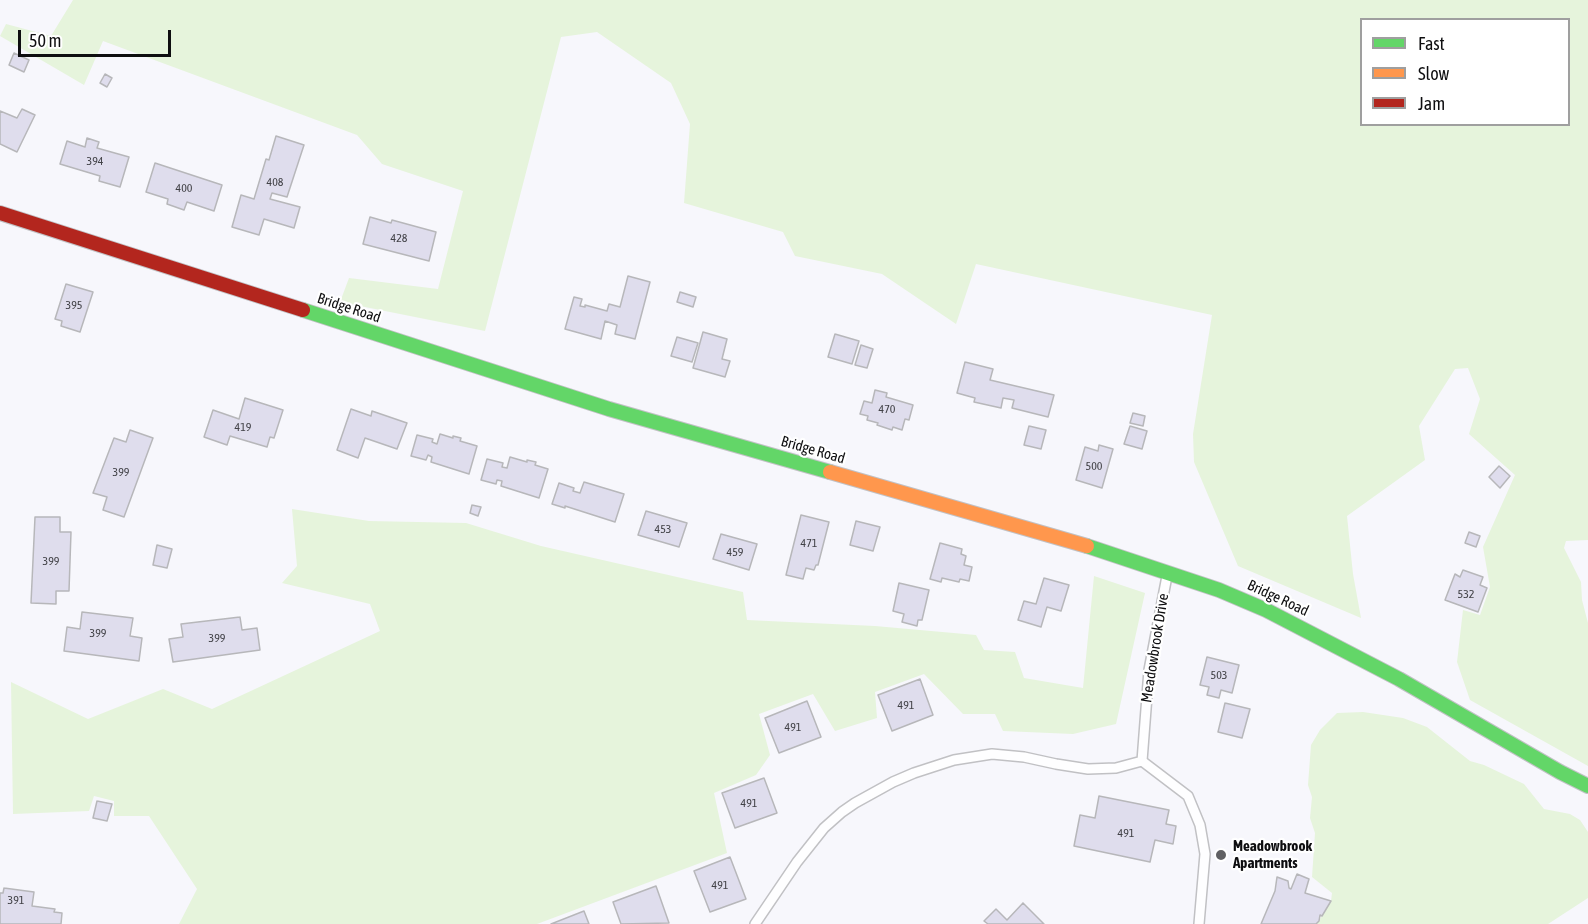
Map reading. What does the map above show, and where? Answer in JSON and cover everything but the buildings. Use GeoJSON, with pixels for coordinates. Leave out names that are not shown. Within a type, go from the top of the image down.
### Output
{"type":"FeatureCollection","features":[{"type":"Feature","properties":{"kind":"main road","name":"Bridge Road"},"geometry":{"type":"LineString","coordinates":[[0,213],[609,410],[1068,540],[1168,572],[1238,598],[1326,640],[1588,786]]}},
{"type":"Feature","properties":{"kind":"lane","name":"Meadowbrook Drive"},"geometry":{"type":"LineString","coordinates":[[1142,761],[1149,670],[1168,572]]}},
{"type":"Feature","properties":{"kind":"lane"},"geometry":{"type":"LineString","coordinates":[[754,924],[809,844],[842,812],[893,782],[914,773],[954,760],[992,754],[1024,757],[1088,769],[1116,768],[1142,761],[1188,796],[1200,825],[1205,854],[1199,924]]}},
{"type":"Feature","properties":{"kind":"green space"},"geometry":{"type":"Polygon","coordinates":[[[73,0],[1588,0],[1588,540],[1566,541],[1564,548],[1581,582],[1582,600],[1588,623],[1588,766],[1470,700],[1457,662],[1463,610],[1480,615],[1490,587],[1483,547],[1515,475],[1469,434],[1480,399],[1468,368],[1455,369],[1419,426],[1425,460],[1347,516],[1353,574],[1361,618],[1238,566],[1194,462],[1193,434],[1212,315],[976,264],[956,324],[882,274],[795,256],[783,232],[684,203],[690,124],[671,83],[597,32],[561,37],[485,331],[340,302],[349,278],[438,289],[463,191],[382,164],[357,135],[103,41],[84,85],[0,36],[6,24],[51,36],[73,0]]]}},
{"type":"Feature","properties":{"kind":"green space"},"geometry":{"type":"Polygon","coordinates":[[[292,509],[369,521],[466,523],[541,546],[743,592],[747,620],[875,626],[976,635],[984,650],[1015,652],[1024,678],[1083,688],[1094,576],[1145,593],[1116,724],[1073,734],[1003,731],[995,714],[963,714],[924,674],[875,692],[877,718],[835,731],[813,694],[759,714],[770,755],[756,775],[714,793],[727,853],[537,924],[179,924],[197,889],[149,816],[114,816],[114,801],[94,796],[89,811],[13,814],[11,682],[88,719],[163,689],[212,709],[380,631],[370,604],[282,583],[297,566],[292,509]]]}},
{"type":"Feature","properties":{"kind":"green space"},"geometry":{"type":"Polygon","coordinates":[[[1363,712],[1403,718],[1427,727],[1470,761],[1484,765],[1524,784],[1544,809],[1570,814],[1580,820],[1588,832],[1588,898],[1548,924],[1317,924],[1331,901],[1332,893],[1312,877],[1315,833],[1310,818],[1312,797],[1308,785],[1311,745],[1320,730],[1337,713],[1363,712]]]}},
{"type":"Feature","properties":{"kind":"traffic: fast"},"geometry":{"type":"LineString","coordinates":[[303,310],[609,409],[830,472]]}},
{"type":"Feature","properties":{"kind":"traffic: fast"},"geometry":{"type":"LineString","coordinates":[[1087,546],[1219,590],[1266,610],[1399,679],[1588,786]]}},
{"type":"Feature","properties":{"kind":"traffic: slow"},"geometry":{"type":"LineString","coordinates":[[830,472],[1087,546]]}},
{"type":"Feature","properties":{"kind":"traffic: jam"},"geometry":{"type":"LineString","coordinates":[[0,213],[303,310]]}},
{"type":"Feature","properties":{"kind":"place","name":"Meadowbrook Apartments"},"geometry":{"type":"Point","coordinates":[1221,855]}}]}
